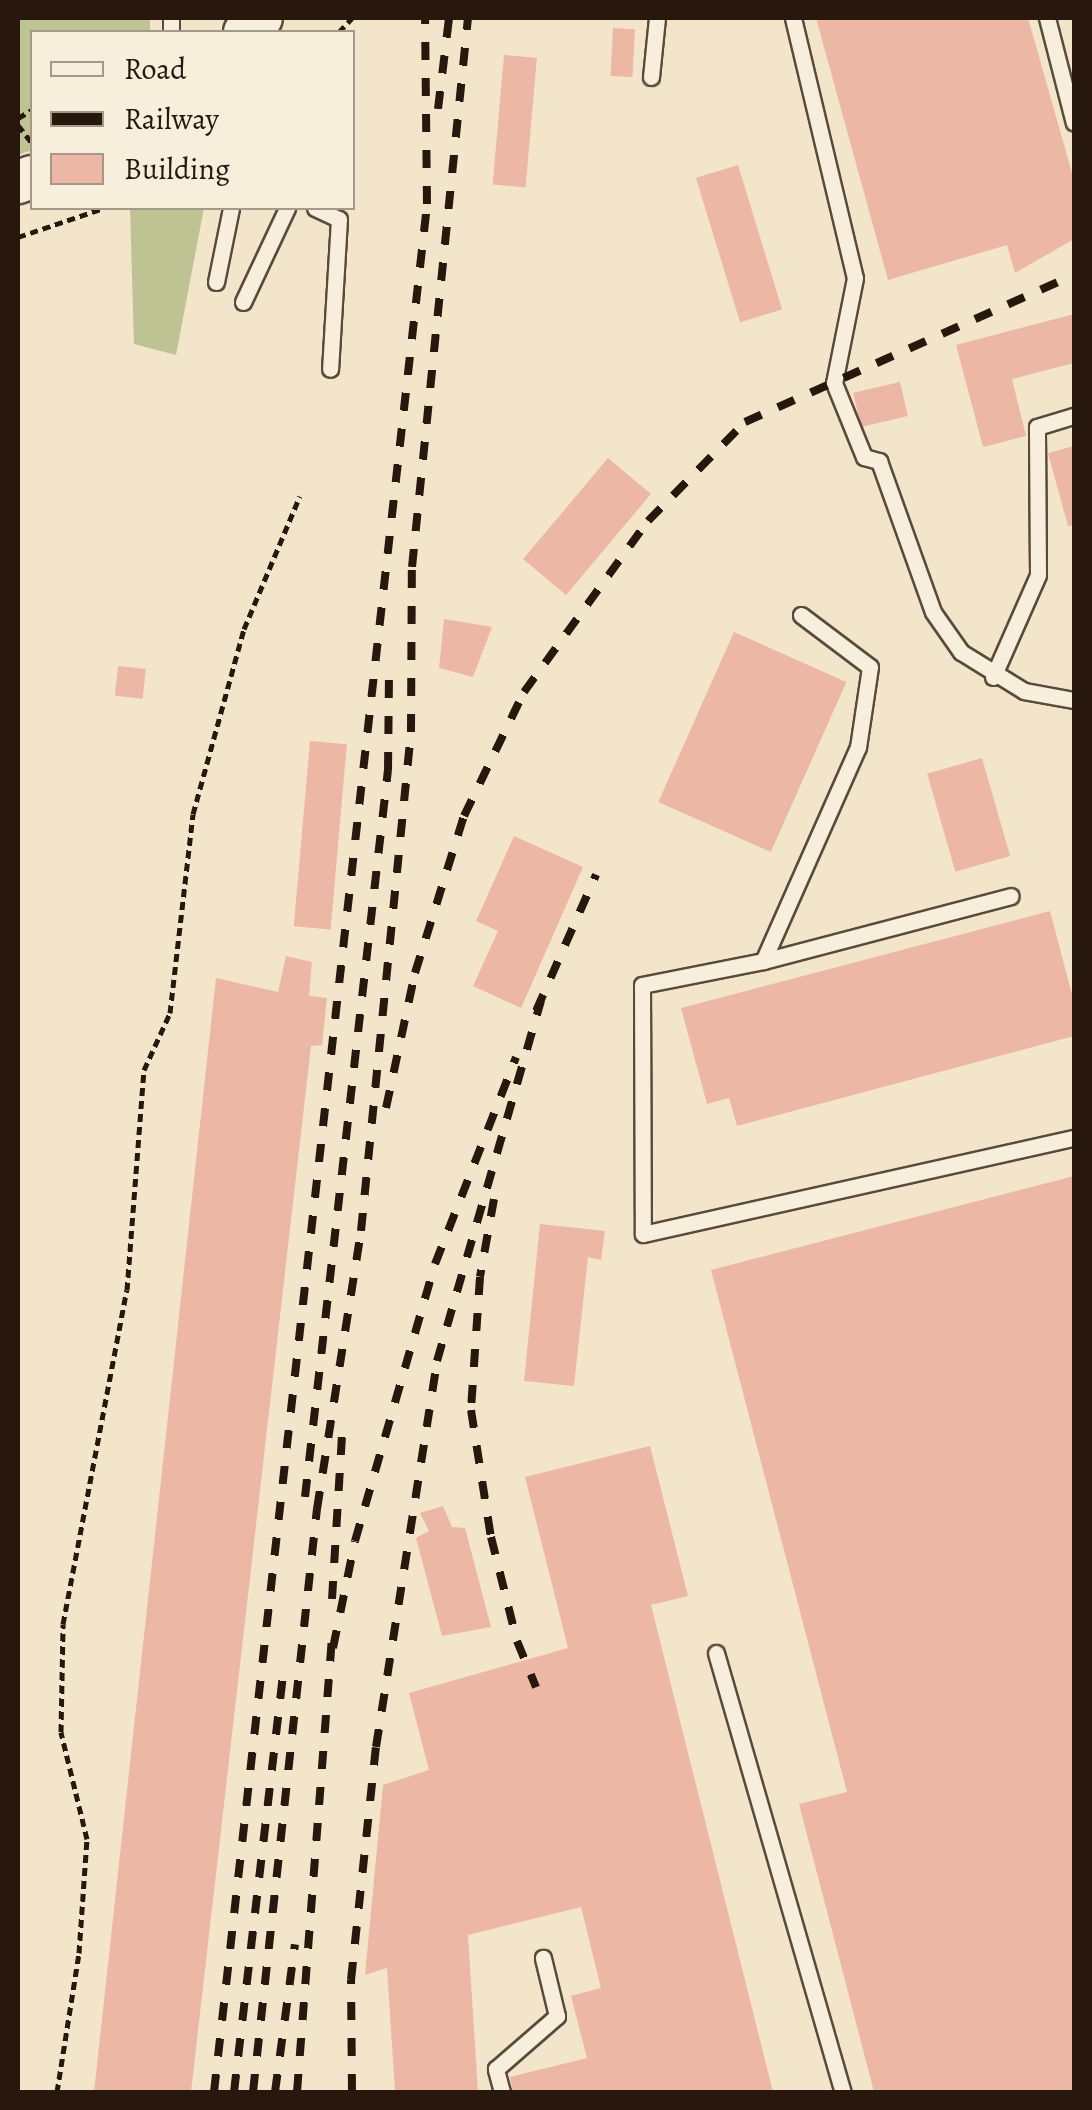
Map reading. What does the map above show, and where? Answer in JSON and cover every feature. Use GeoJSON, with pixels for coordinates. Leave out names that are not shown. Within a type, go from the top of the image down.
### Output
{"type":"FeatureCollection","features":[{"type":"Feature","properties":{"kind":"lane"},"geometry":{"type":"LineString","coordinates":[[651,76],[657,18]]}},
{"type":"Feature","properties":{"kind":"lane"},"geometry":{"type":"LineString","coordinates":[[793,18],[855,278],[834,382],[864,457],[878,462],[933,612],[962,652],[992,677],[1074,700]]}},
{"type":"Feature","properties":{"kind":"lane"},"geometry":{"type":"LineString","coordinates":[[1047,18],[1074,123]]}},
{"type":"Feature","properties":{"kind":"lane"},"geometry":{"type":"LineString","coordinates":[[216,282],[231,210]]}},
{"type":"Feature","properties":{"kind":"lane"},"geometry":{"type":"LineString","coordinates":[[242,302],[286,210]]}},
{"type":"Feature","properties":{"kind":"lane"},"geometry":{"type":"LineString","coordinates":[[319,210],[339,219],[330,369]]}},
{"type":"Feature","properties":{"kind":"lane"},"geometry":{"type":"LineString","coordinates":[[992,677],[1038,575],[1036,427],[1074,416]]}},
{"type":"Feature","properties":{"kind":"lane"},"geometry":{"type":"LineString","coordinates":[[762,961],[858,748],[870,667],[800,616]]}},
{"type":"Feature","properties":{"kind":"lane"},"geometry":{"type":"LineString","coordinates":[[1011,896],[762,961],[642,985],[643,1234],[1074,1138]]}},
{"type":"Feature","properties":{"kind":"lane"},"geometry":{"type":"LineString","coordinates":[[716,1653],[843,2092]]}},
{"type":"Feature","properties":{"kind":"lane"},"geometry":{"type":"LineString","coordinates":[[502,2092],[496,2069],[557,2016],[543,1958]]}},
{"type":"Feature","properties":{"kind":"path"},"geometry":{"type":"LineString","coordinates":[[18,236],[98,210]]}},
{"type":"Feature","properties":{"kind":"path"},"geometry":{"type":"LineString","coordinates":[[57,2092],[79,1953],[87,1838],[61,1732],[63,1624],[126,1290],[144,1070],[170,1013],[194,814],[228,684],[244,629],[300,496]]}},
{"type":"Feature","properties":{"kind":"green space"},"geometry":{"type":"Polygon","coordinates":[[[18,18],[150,18],[150,30],[30,30],[30,151],[18,155],[18,18]]]}},
{"type":"Feature","properties":{"kind":"green space"},"geometry":{"type":"Polygon","coordinates":[[[130,210],[204,210],[176,355],[134,344],[130,210]]]}},
{"type":"Feature","properties":{"kind":"building"},"geometry":{"type":"Polygon","coordinates":[[[816,18],[1028,18],[1074,180],[1074,239],[1015,273],[1007,245],[888,280],[816,18]]]}},
{"type":"Feature","properties":{"kind":"building"},"geometry":{"type":"Polygon","coordinates":[[[613,28],[635,29],[632,77],[610,76],[613,28]]]}},
{"type":"Feature","properties":{"kind":"building"},"geometry":{"type":"Polygon","coordinates":[[[504,55],[537,58],[526,187],[493,185],[504,55]]]}},
{"type":"Feature","properties":{"kind":"building"},"geometry":{"type":"Polygon","coordinates":[[[738,165],[782,309],[740,322],[696,178],[738,165]]]}},
{"type":"Feature","properties":{"kind":"building"},"geometry":{"type":"Polygon","coordinates":[[[1074,314],[1074,363],[1012,379],[1026,436],[983,447],[956,345],[1074,314]]]}},
{"type":"Feature","properties":{"kind":"building"},"geometry":{"type":"Polygon","coordinates":[[[900,382],[908,416],[861,427],[853,393],[900,382]]]}},
{"type":"Feature","properties":{"kind":"building"},"geometry":{"type":"Polygon","coordinates":[[[1074,446],[1074,525],[1068,526],[1048,453],[1074,446]]]}},
{"type":"Feature","properties":{"kind":"building"},"geometry":{"type":"Polygon","coordinates":[[[608,458],[651,494],[566,595],[523,559],[608,458]]]}},
{"type":"Feature","properties":{"kind":"building"},"geometry":{"type":"Polygon","coordinates":[[[444,619],[492,627],[473,677],[439,668],[444,619]]]}},
{"type":"Feature","properties":{"kind":"building"},"geometry":{"type":"Polygon","coordinates":[[[734,632],[846,682],[771,852],[658,802],[734,632]]]}},
{"type":"Feature","properties":{"kind":"building"},"geometry":{"type":"Polygon","coordinates":[[[118,666],[146,669],[143,699],[115,696],[118,666]]]}},
{"type":"Feature","properties":{"kind":"building"},"geometry":{"type":"Polygon","coordinates":[[[310,741],[347,744],[331,930],[294,926],[310,741]]]}},
{"type":"Feature","properties":{"kind":"building"},"geometry":{"type":"Polygon","coordinates":[[[982,758],[1010,856],[955,872],[927,774],[982,758]]]}},
{"type":"Feature","properties":{"kind":"building"},"geometry":{"type":"Polygon","coordinates":[[[514,836],[583,867],[521,1008],[473,986],[498,931],[476,921],[514,836]]]}},
{"type":"Feature","properties":{"kind":"building"},"geometry":{"type":"Polygon","coordinates":[[[1050,911],[1074,1002],[1074,1036],[737,1126],[729,1098],[707,1104],[681,1008],[1050,911]]]}},
{"type":"Feature","properties":{"kind":"building"},"geometry":{"type":"Polygon","coordinates":[[[286,956],[312,962],[309,996],[327,998],[322,1045],[311,1046],[191,2092],[94,2092],[216,978],[278,992],[286,956]]]}},
{"type":"Feature","properties":{"kind":"building"},"geometry":{"type":"Polygon","coordinates":[[[1074,1176],[1074,2092],[874,2092],[799,1804],[847,1792],[711,1270],[1074,1176]]]}},
{"type":"Feature","properties":{"kind":"building"},"geometry":{"type":"Polygon","coordinates":[[[540,1224],[605,1231],[601,1260],[588,1257],[574,1386],[524,1381],[540,1224]]]}},
{"type":"Feature","properties":{"kind":"building"},"geometry":{"type":"Polygon","coordinates":[[[650,1446],[688,1596],[651,1605],[773,2092],[513,2092],[510,2077],[587,2058],[571,1996],[601,1988],[581,1907],[468,1935],[478,2092],[395,2092],[387,1968],[365,1975],[383,1785],[429,1770],[409,1693],[568,1648],[525,1477],[650,1446]]]}},
{"type":"Feature","properties":{"kind":"building"},"geometry":{"type":"Polygon","coordinates":[[[443,1506],[452,1527],[465,1528],[491,1627],[442,1636],[416,1538],[429,1531],[420,1513],[443,1506]]]}},
{"type":"Feature","properties":{"kind":"railway"},"geometry":{"type":"LineString","coordinates":[[214,2092],[427,204],[425,18]]}},
{"type":"Feature","properties":{"kind":"railway"},"geometry":{"type":"LineString","coordinates":[[438,109],[449,18]]}},
{"type":"Feature","properties":{"kind":"railway"},"geometry":{"type":"LineString","coordinates":[[253,2092],[317,1509],[361,1231],[411,732],[412,567],[468,18]]}},
{"type":"Feature","properties":{"kind":"railway"},"geometry":{"type":"LineString","coordinates":[[386,1108],[415,973],[464,816],[524,692],[648,521],[745,422],[1074,275]]}},
{"type":"Feature","properties":{"kind":"railway"},"geometry":{"type":"LineString","coordinates":[[305,1497],[388,770],[389,666]]}},
{"type":"Feature","properties":{"kind":"railway"},"geometry":{"type":"LineString","coordinates":[[536,1011],[596,875]]}},
{"type":"Feature","properties":{"kind":"railway"},"geometry":{"type":"LineString","coordinates":[[352,2092],[351,1980],[376,1747],[437,1361],[541,1001]]}},
{"type":"Feature","properties":{"kind":"railway"},"geometry":{"type":"LineString","coordinates":[[333,1648],[355,1541],[435,1264],[516,1057]]}},
{"type":"Feature","properties":{"kind":"railway"},"geometry":{"type":"LineString","coordinates":[[494,1199],[480,1277],[471,1410],[491,1537],[517,1641],[536,1687]]}},
{"type":"Feature","properties":{"kind":"railway"},"geometry":{"type":"LineString","coordinates":[[332,1599],[342,1434]]}},
{"type":"Feature","properties":{"kind":"railway"},"geometry":{"type":"LineString","coordinates":[[297,2092],[332,1634]]}},
{"type":"Feature","properties":{"kind":"railway"},"geometry":{"type":"LineString","coordinates":[[234,2092],[284,1666]]}},
{"type":"Feature","properties":{"kind":"railway"},"geometry":{"type":"LineString","coordinates":[[275,2092],[295,1944]]}}]}
